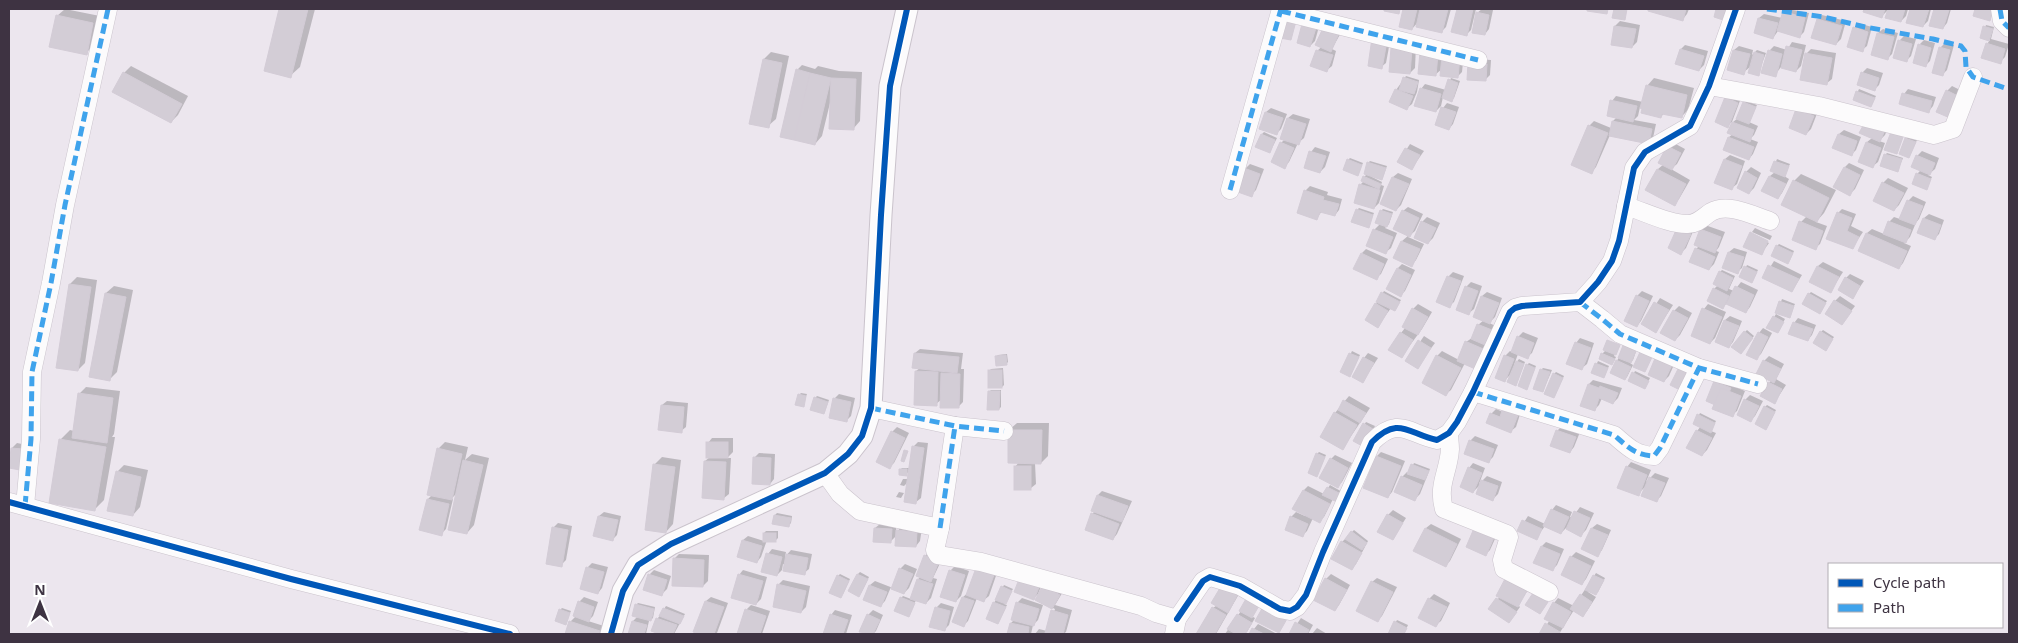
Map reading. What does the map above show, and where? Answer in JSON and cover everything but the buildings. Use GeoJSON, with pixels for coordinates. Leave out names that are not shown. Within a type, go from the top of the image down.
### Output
{"type":"FeatureCollection","features":[{"type":"Feature","properties":{"kind":"street"},"geometry":{"type":"LineString","coordinates":[[108,9],[64,205],[51,283],[32,372],[31,439],[17,504],[291,579],[510,634]]}},
{"type":"Feature","properties":{"kind":"street"},"geometry":{"type":"LineString","coordinates":[[611,634],[622,591],[638,565],[688,535],[825,472],[848,454],[862,436],[871,408],[880,215],[890,86],[907,9]]}},
{"type":"Feature","properties":{"kind":"street"},"geometry":{"type":"LineString","coordinates":[[955,426],[935,550],[938,555],[981,562],[1141,606],[1176,627],[1203,581],[1210,578],[1240,586],[1280,609],[1290,611],[1297,608],[1306,595],[1372,442],[1380,434],[1393,427],[1404,428],[1438,440],[1449,433],[1474,392],[1510,312],[1515,308],[1580,302],[1598,282],[1612,261],[1619,241],[1634,168],[1645,152],[1690,126],[1709,86],[1736,9]]}},
{"type":"Feature","properties":{"kind":"street"},"geometry":{"type":"LineString","coordinates":[[2000,9],[2002,21],[2009,28]]}},
{"type":"Feature","properties":{"kind":"street"},"geometry":{"type":"LineString","coordinates":[[1230,190],[1281,10],[1478,60]]}},
{"type":"Feature","properties":{"kind":"street"},"geometry":{"type":"LineString","coordinates":[[1709,86],[1819,106],[1934,135],[1953,129],[1973,77]]}},
{"type":"Feature","properties":{"kind":"street"},"geometry":{"type":"LineString","coordinates":[[1626,206],[1672,222],[1688,224],[1698,222],[1713,210],[1732,209],[1770,221]]}},
{"type":"Feature","properties":{"kind":"street"},"geometry":{"type":"LineString","coordinates":[[1580,302],[1620,334],[1699,368],[1758,384]]}},
{"type":"Feature","properties":{"kind":"street"},"geometry":{"type":"LineString","coordinates":[[1474,392],[1614,435],[1642,455],[1654,456],[1660,448],[1699,368]]}},
{"type":"Feature","properties":{"kind":"street"},"geometry":{"type":"LineString","coordinates":[[871,408],[955,426],[1004,431]]}},
{"type":"Feature","properties":{"kind":"street"},"geometry":{"type":"LineString","coordinates":[[1449,433],[1450,448],[1442,479],[1444,509],[1507,534],[1509,537],[1508,543],[1502,560],[1504,569],[1549,592]]}},
{"type":"Feature","properties":{"kind":"street"},"geometry":{"type":"LineString","coordinates":[[825,472],[840,494],[860,511],[940,528]]}},
{"type":"Feature","properties":{"kind":"marked path"},"geometry":{"type":"LineString","coordinates":[[25,506],[31,439],[32,372],[65,205],[108,9]]}},
{"type":"Feature","properties":{"kind":"marked path"},"geometry":{"type":"LineString","coordinates":[[1230,190],[1281,9]]}},
{"type":"Feature","properties":{"kind":"marked path"},"geometry":{"type":"LineString","coordinates":[[1767,9],[1824,17],[1961,46],[1965,51],[1966,67],[1973,77],[2005,88],[2009,87]]}},
{"type":"Feature","properties":{"kind":"marked path"},"geometry":{"type":"LineString","coordinates":[[2000,9],[2002,21],[2009,28]]}},
{"type":"Feature","properties":{"kind":"marked path"},"geometry":{"type":"LineString","coordinates":[[1281,11],[1478,60]]}},
{"type":"Feature","properties":{"kind":"marked path"},"geometry":{"type":"LineString","coordinates":[[1580,302],[1620,334],[1699,368],[1758,384]]}},
{"type":"Feature","properties":{"kind":"marked path"},"geometry":{"type":"LineString","coordinates":[[1473,392],[1614,435],[1637,452],[1654,456],[1660,448],[1699,368]]}},
{"type":"Feature","properties":{"kind":"marked path"},"geometry":{"type":"LineString","coordinates":[[871,408],[955,426],[1004,431]]}},
{"type":"Feature","properties":{"kind":"marked path"},"geometry":{"type":"LineString","coordinates":[[940,528],[955,426]]}},
{"type":"Feature","properties":{"kind":"cycle path"},"geometry":{"type":"LineString","coordinates":[[611,634],[623,591],[638,565],[671,544],[825,473],[848,454],[862,436],[871,408],[890,86],[907,9]]}},
{"type":"Feature","properties":{"kind":"cycle path"},"geometry":{"type":"LineString","coordinates":[[1177,619],[1203,581],[1210,577],[1240,586],[1280,609],[1290,611],[1297,607],[1306,595],[1372,442],[1389,429],[1397,428],[1437,440],[1449,433],[1473,392],[1510,312],[1522,306],[1580,302],[1598,282],[1612,261],[1619,241],[1634,168],[1645,152],[1690,126],[1709,86],[1736,9]]}},
{"type":"Feature","properties":{"kind":"cycle path"},"geometry":{"type":"LineString","coordinates":[[9,502],[291,579],[510,634]]}}]}
